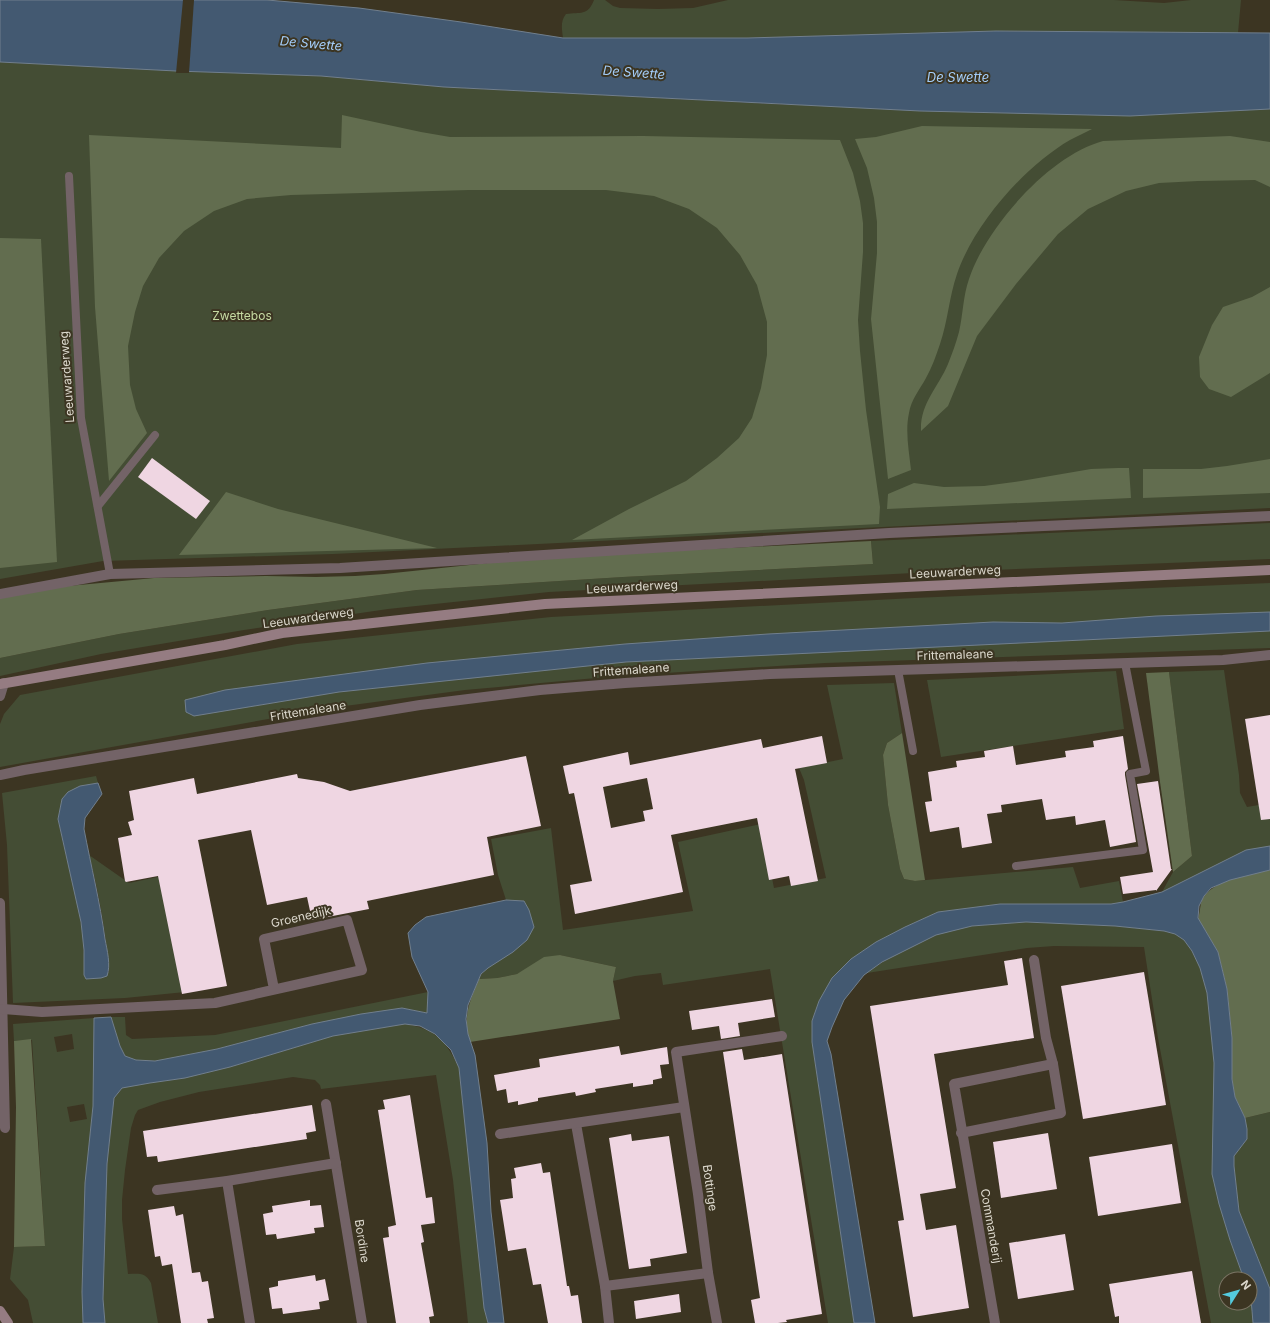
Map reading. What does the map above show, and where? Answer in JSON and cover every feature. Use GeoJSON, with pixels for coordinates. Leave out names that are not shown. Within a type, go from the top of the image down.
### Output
{"type":"FeatureCollection","features":[{"type":"Feature","properties":{"kind":"main road","name":"Leeuwarderweg"},"geometry":{"type":"LineString","coordinates":[[2,684],[225,645],[282,633],[545,604],[1270,570]]}},
{"type":"Feature","properties":{"kind":"main road"},"geometry":{"type":"LineString","coordinates":[[0,1311],[8,1323]]}},
{"type":"Feature","properties":{"kind":"street"},"geometry":{"type":"LineString","coordinates":[[0,594],[110,574],[340,568],[889,533],[1270,516]]}},
{"type":"Feature","properties":{"kind":"street","name":"Frittemaleane"},"geometry":{"type":"LineString","coordinates":[[0,776],[24,770],[420,705],[540,690],[625,683],[762,675],[1224,660],[1270,655]]}},
{"type":"Feature","properties":{"kind":"street"},"geometry":{"type":"LineString","coordinates":[[0,696],[2,684]]}},
{"type":"Feature","properties":{"kind":"street"},"geometry":{"type":"LineString","coordinates":[[0,903],[5,1128]]}},
{"type":"Feature","properties":{"kind":"street","name":"Groenedijk"},"geometry":{"type":"LineString","coordinates":[[2,1009],[42,1012],[215,1003],[362,970],[347,920],[264,939],[274,989]]}},
{"type":"Feature","properties":{"kind":"street"},"geometry":{"type":"LineString","coordinates":[[961,1133],[1061,1113],[1053,1064],[1046,1038],[1034,960]]}},
{"type":"Feature","properties":{"kind":"street","name":"Bottinge"},"geometry":{"type":"LineString","coordinates":[[717,1323],[708,1273],[698,1194],[676,1052],[782,1036]]}},
{"type":"Feature","properties":{"kind":"street","name":"Commanderij"},"geometry":{"type":"LineString","coordinates":[[995,1323],[961,1133],[954,1084],[1053,1064]]}},
{"type":"Feature","properties":{"kind":"street","name":"Bordine"},"geometry":{"type":"LineString","coordinates":[[326,1104],[362,1323]]}},
{"type":"Feature","properties":{"kind":"street"},"geometry":{"type":"LineString","coordinates":[[500,1134],[684,1107]]}},
{"type":"Feature","properties":{"kind":"street"},"geometry":{"type":"LineString","coordinates":[[576,1124],[605,1286],[609,1323]]}},
{"type":"Feature","properties":{"kind":"street"},"geometry":{"type":"LineString","coordinates":[[156,1190],[227,1181],[336,1163]]}},
{"type":"Feature","properties":{"kind":"street"},"geometry":{"type":"LineString","coordinates":[[227,1181],[250,1323]]}},
{"type":"Feature","properties":{"kind":"street"},"geometry":{"type":"LineString","coordinates":[[605,1286],[708,1273]]}},
{"type":"Feature","properties":{"kind":"lane","name":"Leeuwarderweg"},"geometry":{"type":"LineString","coordinates":[[69,176],[82,418],[110,574]]}},
{"type":"Feature","properties":{"kind":"lane"},"geometry":{"type":"LineString","coordinates":[[98,506],[155,435]]}},
{"type":"Feature","properties":{"kind":"lane"},"geometry":{"type":"LineString","coordinates":[[1016,866],[1143,850],[1130,774],[1146,771],[1125,663]]}},
{"type":"Feature","properties":{"kind":"lane"},"geometry":{"type":"LineString","coordinates":[[898,670],[913,751]]}},
{"type":"Feature","properties":{"kind":"green space"},"geometry":{"type":"Polygon","coordinates":[[[594,0],[605,0],[613,6],[620,8],[658,9],[693,8],[728,0],[1114,0],[1164,3],[1191,0],[1241,0],[1238,33],[996,31],[747,38],[563,38],[562,23],[566,14],[586,11],[592,5],[594,0]]]}},
{"type":"Feature","properties":{"kind":"green space","name":"Zwettebos"},"geometry":{"type":"Polygon","coordinates":[[[0,62],[100,67],[196,69],[224,72],[321,76],[444,87],[793,105],[1106,102],[1270,97],[1270,508],[333,554],[103,561],[0,579],[0,62]]]}},
{"type":"Feature","properties":{"kind":"green space"},"geometry":{"type":"Polygon","coordinates":[[[342,115],[450,137],[643,136],[840,140],[853,173],[860,201],[863,223],[863,252],[858,320],[866,410],[880,507],[879,524],[572,540],[629,509],[686,481],[717,458],[739,438],[752,418],[761,388],[767,355],[767,322],[757,285],[740,255],[717,228],[689,209],[654,196],[606,190],[469,190],[291,195],[247,199],[214,211],[184,231],[159,258],[143,286],[135,312],[128,346],[130,385],[136,409],[147,433],[109,481],[95,307],[89,135],[341,148],[342,115]]]}},
{"type":"Feature","properties":{"kind":"green space"},"geometry":{"type":"Polygon","coordinates":[[[922,126],[1092,129],[1070,140],[1053,151],[1036,165],[1003,198],[988,216],[976,236],[965,255],[957,274],[943,335],[935,357],[910,408],[907,434],[911,470],[888,479],[871,319],[877,253],[877,222],[874,198],[867,168],[855,139],[876,137],[922,126]]]}},
{"type":"Feature","properties":{"kind":"green space"},"geometry":{"type":"Polygon","coordinates":[[[1230,136],[1270,142],[1270,187],[1255,180],[1159,183],[1126,191],[1088,209],[1058,234],[1016,284],[977,336],[948,406],[921,431],[921,421],[926,404],[944,373],[959,332],[967,285],[977,259],[1005,216],[1022,196],[1062,161],[1083,149],[1103,141],[1230,136]]]}},
{"type":"Feature","properties":{"kind":"green space"},"geometry":{"type":"Polygon","coordinates":[[[0,238],[41,239],[57,562],[0,568],[0,238]]]}},
{"type":"Feature","properties":{"kind":"green space"},"geometry":{"type":"Polygon","coordinates":[[[1270,287],[1270,373],[1231,397],[1209,389],[1200,377],[1199,357],[1212,325],[1223,307],[1252,297],[1270,287]]]}},
{"type":"Feature","properties":{"kind":"green space"},"geometry":{"type":"Polygon","coordinates":[[[1270,459],[1270,493],[1143,498],[1143,469],[1201,469],[1270,459]]]}},
{"type":"Feature","properties":{"kind":"green space"},"geometry":{"type":"Polygon","coordinates":[[[1129,468],[1131,498],[887,509],[888,494],[914,483],[944,487],[984,486],[1091,469],[1129,468]]]}},
{"type":"Feature","properties":{"kind":"green space"},"geometry":{"type":"Polygon","coordinates":[[[226,492],[278,509],[437,548],[179,555],[226,492]]]}},
{"type":"Feature","properties":{"kind":"green space"},"geometry":{"type":"Polygon","coordinates":[[[1270,523],[1270,559],[913,573],[549,592],[388,609],[244,630],[101,654],[0,676],[0,658],[119,634],[268,610],[417,590],[623,577],[873,564],[871,541],[1270,523]]]}},
{"type":"Feature","properties":{"kind":"green space"},"geometry":{"type":"Polygon","coordinates":[[[871,541],[873,564],[623,577],[417,590],[268,610],[119,634],[0,658],[0,597],[47,588],[154,578],[355,576],[547,557],[871,541]]]}},
{"type":"Feature","properties":{"kind":"green space"},"geometry":{"type":"Polygon","coordinates":[[[1270,583],[1270,648],[825,663],[618,676],[465,690],[330,708],[0,767],[0,724],[4,714],[20,695],[297,644],[551,617],[914,598],[1270,583]]]}},
{"type":"Feature","properties":{"kind":"green space"},"geometry":{"type":"Polygon","coordinates":[[[1224,670],[1239,775],[1240,793],[1247,807],[1270,803],[1270,846],[1246,850],[1162,892],[1173,872],[1192,856],[1169,672],[1224,670]]]}},
{"type":"Feature","properties":{"kind":"green space"},"geometry":{"type":"Polygon","coordinates":[[[1116,671],[1124,729],[941,757],[927,680],[1116,671]]]}},
{"type":"Feature","properties":{"kind":"green space"},"geometry":{"type":"Polygon","coordinates":[[[1169,672],[1192,856],[1173,872],[1146,673],[1169,672]]]}},
{"type":"Feature","properties":{"kind":"green space"},"geometry":{"type":"Polygon","coordinates":[[[894,683],[902,733],[887,743],[883,755],[888,805],[900,869],[904,879],[915,881],[1073,867],[1080,888],[1119,881],[1123,902],[1111,904],[1000,904],[938,912],[876,942],[819,1001],[812,1021],[812,1042],[854,1323],[828,1323],[770,969],[663,985],[661,973],[635,976],[613,981],[616,967],[560,955],[517,974],[497,978],[479,979],[485,970],[513,952],[524,901],[506,900],[498,875],[491,839],[551,828],[563,930],[693,911],[678,842],[761,824],[774,888],[826,878],[804,780],[799,768],[843,759],[827,685],[894,683]]]}},
{"type":"Feature","properties":{"kind":"green space"},"geometry":{"type":"Polygon","coordinates":[[[902,733],[925,880],[915,881],[904,879],[900,869],[888,805],[883,755],[887,743],[902,733]]]}},
{"type":"Feature","properties":{"kind":"green space"},"geometry":{"type":"Polygon","coordinates":[[[96,776],[98,783],[80,786],[58,819],[80,916],[83,936],[84,975],[109,972],[102,913],[89,855],[129,883],[172,874],[195,991],[125,998],[13,1003],[7,845],[2,793],[96,776]]]}},
{"type":"Feature","properties":{"kind":"green space"},"geometry":{"type":"Polygon","coordinates":[[[1270,870],[1270,1112],[1245,1118],[1235,1097],[1232,1079],[1232,1038],[1227,989],[1218,952],[1198,919],[1202,900],[1214,887],[1232,879],[1270,870]]]}},
{"type":"Feature","properties":{"kind":"green space"},"geometry":{"type":"Polygon","coordinates":[[[1026,922],[1115,926],[1164,931],[1175,934],[1184,940],[1192,951],[1200,968],[1207,993],[1214,1063],[1212,1174],[1230,1240],[1241,1271],[1218,1271],[1218,1311],[1252,1311],[1253,1323],[1211,1323],[1158,1038],[1144,947],[1054,946],[1027,948],[867,973],[891,957],[931,937],[959,928],[1026,922]]]}},
{"type":"Feature","properties":{"kind":"green space"},"geometry":{"type":"Polygon","coordinates":[[[560,955],[616,967],[613,981],[620,1019],[470,1042],[467,1025],[468,1009],[479,979],[497,978],[517,974],[544,957],[560,955]]]}},
{"type":"Feature","properties":{"kind":"green space"},"geometry":{"type":"Polygon","coordinates":[[[428,992],[427,1013],[402,1008],[312,1024],[217,1049],[155,1061],[136,1060],[125,1056],[120,1046],[111,1017],[125,1017],[126,1035],[132,1039],[215,1035],[428,992]]]}},
{"type":"Feature","properties":{"kind":"green space"},"geometry":{"type":"Polygon","coordinates":[[[94,1018],[93,1106],[85,1183],[82,1292],[83,1323],[33,1323],[28,1300],[10,1279],[14,1247],[45,1246],[32,1040],[14,1041],[13,1024],[94,1018]],[[72,1034],[54,1037],[57,1052],[74,1049],[72,1034]],[[84,1104],[67,1107],[70,1122],[87,1119],[84,1104]]]}},
{"type":"Feature","properties":{"kind":"green space"},"geometry":{"type":"Polygon","coordinates":[[[405,1024],[425,1029],[439,1038],[449,1050],[459,1068],[484,1308],[488,1323],[468,1323],[453,1180],[436,1075],[321,1089],[320,1085],[315,1080],[293,1077],[199,1092],[160,1102],[138,1110],[131,1128],[122,1200],[122,1219],[128,1274],[144,1275],[149,1279],[158,1323],[105,1323],[103,1299],[107,1164],[114,1098],[122,1088],[230,1067],[333,1036],[405,1024]]]}},
{"type":"Feature","properties":{"kind":"green space"},"geometry":{"type":"Polygon","coordinates":[[[31,1039],[45,1246],[14,1247],[16,1107],[14,1041],[31,1039]]]}},
{"type":"Feature","properties":{"kind":"green space"},"geometry":{"type":"Polygon","coordinates":[[[1270,1112],[1270,1289],[1239,1211],[1234,1156],[1247,1139],[1245,1118],[1270,1112]]]}},
{"type":"Feature","properties":{"kind":"water","name":"De Swette"},"geometry":{"type":"Polygon","coordinates":[[[0,0],[267,0],[359,8],[563,38],[747,38],[996,31],[1270,33],[1270,109],[1130,116],[920,111],[444,87],[321,76],[176,71],[0,62],[0,0]]]}},
{"type":"Feature","properties":{"kind":"water"},"geometry":{"type":"Polygon","coordinates":[[[1270,612],[1270,631],[626,662],[339,692],[194,716],[186,712],[185,700],[225,690],[427,663],[625,644],[768,634],[993,622],[1062,623],[1156,616],[1270,612]]]}},
{"type":"Feature","properties":{"kind":"water"},"geometry":{"type":"Polygon","coordinates":[[[98,783],[102,794],[85,818],[84,829],[101,911],[109,967],[107,976],[86,979],[84,975],[84,950],[81,922],[58,819],[62,799],[68,792],[80,786],[98,783]]]}},
{"type":"Feature","properties":{"kind":"water"},"geometry":{"type":"Polygon","coordinates":[[[1270,846],[1270,870],[1230,880],[1211,888],[1204,896],[1199,906],[1198,918],[1218,952],[1227,989],[1232,1038],[1232,1079],[1235,1097],[1245,1118],[1247,1129],[1247,1139],[1234,1156],[1239,1211],[1270,1289],[1270,1323],[1253,1323],[1252,1311],[1258,1311],[1258,1271],[1241,1271],[1219,1204],[1212,1174],[1214,1063],[1207,993],[1200,968],[1192,951],[1184,940],[1175,934],[1164,931],[1115,926],[1026,922],[972,926],[936,935],[882,962],[864,975],[844,1000],[832,1027],[827,1041],[831,1054],[875,1323],[854,1323],[812,1042],[812,1021],[819,1001],[832,978],[851,959],[876,942],[938,912],[1000,904],[1111,904],[1123,902],[1162,892],[1246,850],[1270,846]]]}},
{"type":"Feature","properties":{"kind":"water"},"geometry":{"type":"Polygon","coordinates":[[[506,900],[524,901],[529,910],[534,927],[527,940],[513,952],[481,974],[468,1005],[466,1019],[468,1034],[475,1055],[487,1143],[491,1212],[504,1323],[488,1323],[484,1308],[459,1068],[451,1050],[435,1034],[420,1026],[405,1024],[333,1036],[230,1067],[185,1078],[122,1088],[114,1098],[107,1164],[103,1299],[105,1323],[83,1323],[82,1292],[85,1183],[93,1106],[94,1018],[111,1017],[120,1046],[125,1056],[136,1060],[155,1061],[217,1049],[312,1024],[361,1014],[402,1008],[427,1013],[428,992],[412,957],[408,933],[415,925],[426,917],[506,900]]]}},
{"type":"Feature","properties":{"kind":"pier"},"geometry":{"type":"Polygon","coordinates":[[[183,0],[194,0],[189,73],[176,73],[183,0]]]}},
{"type":"Feature","properties":{"kind":"building"},"geometry":{"type":"Polygon","coordinates":[[[152,458],[210,501],[196,519],[138,477],[152,458]]]}},
{"type":"Feature","properties":{"kind":"building"},"geometry":{"type":"Polygon","coordinates":[[[1270,715],[1270,819],[1261,820],[1245,719],[1270,715]]]}},
{"type":"Feature","properties":{"kind":"building"},"geometry":{"type":"Polygon","coordinates":[[[822,736],[827,763],[795,769],[818,881],[791,886],[789,876],[769,880],[757,818],[671,835],[683,892],[575,914],[570,885],[592,881],[574,793],[569,794],[563,766],[628,752],[630,765],[761,739],[763,748],[822,736]],[[647,778],[603,787],[611,828],[645,821],[643,811],[653,809],[647,778]]]}},
{"type":"Feature","properties":{"kind":"building"},"geometry":{"type":"Polygon","coordinates":[[[1123,736],[1128,769],[1125,772],[1125,775],[1136,842],[1110,847],[1105,820],[1076,825],[1075,816],[1046,820],[1042,799],[1001,805],[1002,812],[987,814],[992,843],[962,848],[959,827],[930,832],[925,802],[932,801],[928,772],[957,767],[956,761],[985,757],[984,751],[1013,746],[1016,765],[1066,757],[1065,751],[1094,747],[1093,741],[1123,736]]]}},
{"type":"Feature","properties":{"kind":"building"},"geometry":{"type":"Polygon","coordinates":[[[526,756],[541,826],[487,837],[494,875],[367,901],[369,909],[312,920],[307,897],[267,905],[251,830],[198,840],[227,986],[182,994],[158,876],[125,881],[118,838],[132,835],[128,822],[134,820],[129,791],[194,778],[197,794],[297,774],[298,778],[324,782],[350,791],[526,756]]]}},
{"type":"Feature","properties":{"kind":"building"},"geometry":{"type":"Polygon","coordinates":[[[1158,781],[1172,869],[1156,891],[1123,894],[1120,877],[1153,872],[1137,784],[1158,781]]]}},
{"type":"Feature","properties":{"kind":"building"},"geometry":{"type":"Polygon","coordinates":[[[1022,958],[1034,1038],[934,1054],[956,1188],[920,1194],[926,1230],[956,1225],[969,1308],[913,1317],[898,1221],[904,1220],[870,1006],[1008,985],[1004,961],[1022,958]]]}},
{"type":"Feature","properties":{"kind":"building"},"geometry":{"type":"Polygon","coordinates":[[[1144,972],[1166,1105],[1083,1119],[1061,986],[1144,972]]]}},
{"type":"Feature","properties":{"kind":"building"},"geometry":{"type":"Polygon","coordinates":[[[772,999],[775,1017],[738,1023],[740,1036],[721,1039],[719,1026],[692,1030],[689,1011],[772,999]]]}},
{"type":"Feature","properties":{"kind":"building"},"geometry":{"type":"Polygon","coordinates":[[[619,1046],[621,1055],[667,1047],[669,1064],[660,1065],[662,1078],[653,1080],[653,1084],[633,1087],[633,1083],[595,1089],[596,1092],[576,1096],[575,1092],[538,1098],[538,1101],[518,1105],[518,1101],[508,1103],[506,1089],[497,1091],[494,1075],[540,1067],[539,1059],[619,1046]]]}},
{"type":"Feature","properties":{"kind":"building"},"geometry":{"type":"Polygon","coordinates":[[[742,1049],[744,1060],[782,1054],[822,1314],[786,1320],[787,1322],[755,1323],[751,1300],[760,1298],[723,1052],[742,1049]]]}},
{"type":"Feature","properties":{"kind":"building"},"geometry":{"type":"Polygon","coordinates":[[[410,1095],[426,1198],[432,1197],[435,1223],[421,1225],[424,1242],[421,1243],[434,1316],[429,1317],[430,1323],[396,1323],[383,1238],[389,1237],[388,1227],[396,1225],[378,1110],[385,1109],[383,1100],[410,1095]]]}},
{"type":"Feature","properties":{"kind":"building"},"geometry":{"type":"Polygon","coordinates":[[[312,1105],[316,1131],[306,1133],[307,1139],[158,1162],[157,1156],[147,1157],[143,1131],[312,1105]]]}},
{"type":"Feature","properties":{"kind":"building"},"geometry":{"type":"Polygon","coordinates":[[[1048,1133],[1057,1189],[1001,1198],[993,1142],[1048,1133]]]}},
{"type":"Feature","properties":{"kind":"building"},"geometry":{"type":"Polygon","coordinates":[[[631,1134],[632,1141],[669,1136],[687,1253],[650,1259],[651,1266],[629,1269],[609,1138],[631,1134]]]}},
{"type":"Feature","properties":{"kind":"building"},"geometry":{"type":"Polygon","coordinates":[[[1172,1144],[1181,1203],[1098,1216],[1089,1157],[1172,1144]]]}},
{"type":"Feature","properties":{"kind":"building"},"geometry":{"type":"Polygon","coordinates":[[[541,1163],[543,1173],[550,1172],[567,1286],[569,1286],[571,1296],[578,1295],[582,1323],[548,1323],[541,1284],[533,1285],[526,1248],[508,1251],[500,1200],[513,1198],[511,1179],[516,1178],[514,1168],[541,1163]]]}},
{"type":"Feature","properties":{"kind":"building"},"geometry":{"type":"Polygon","coordinates":[[[310,1200],[310,1206],[321,1205],[324,1227],[314,1228],[315,1233],[277,1239],[276,1234],[266,1235],[263,1214],[273,1212],[272,1206],[310,1200]]]}},
{"type":"Feature","properties":{"kind":"building"},"geometry":{"type":"Polygon","coordinates":[[[174,1206],[176,1216],[183,1214],[192,1273],[200,1272],[202,1282],[208,1281],[214,1318],[207,1319],[208,1323],[181,1323],[172,1264],[162,1266],[160,1256],[155,1257],[148,1210],[174,1206]]]}},
{"type":"Feature","properties":{"kind":"building"},"geometry":{"type":"Polygon","coordinates":[[[1065,1234],[1074,1290],[1018,1299],[1009,1243],[1065,1234]]]}},
{"type":"Feature","properties":{"kind":"building"},"geometry":{"type":"Polygon","coordinates":[[[1192,1271],[1201,1323],[1119,1323],[1119,1316],[1115,1317],[1109,1284],[1192,1271]]]}},
{"type":"Feature","properties":{"kind":"building"},"geometry":{"type":"Polygon","coordinates":[[[315,1275],[316,1281],[325,1279],[329,1300],[319,1302],[320,1309],[283,1314],[282,1308],[272,1309],[269,1288],[278,1286],[278,1281],[315,1275]]]}},
{"type":"Feature","properties":{"kind":"building"},"geometry":{"type":"Polygon","coordinates":[[[679,1294],[681,1312],[636,1319],[634,1301],[679,1294]]]}}]}
